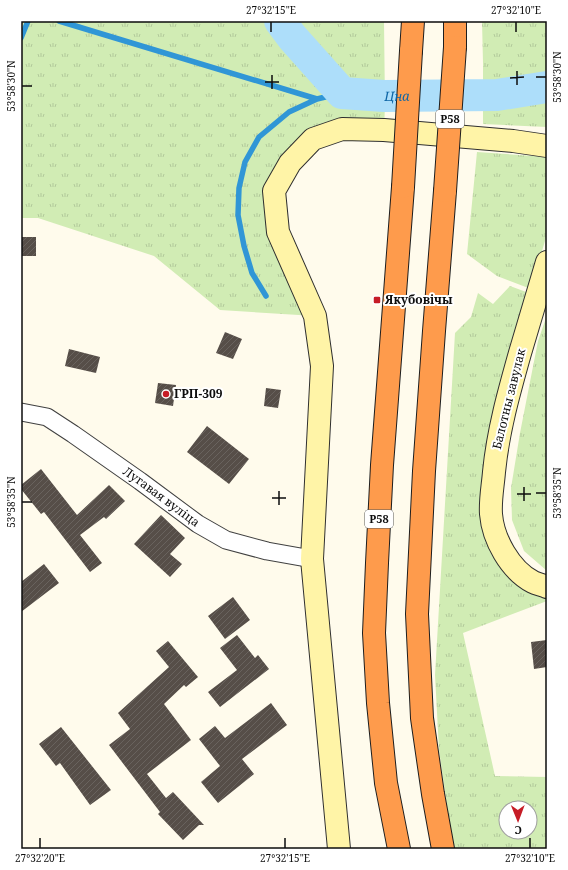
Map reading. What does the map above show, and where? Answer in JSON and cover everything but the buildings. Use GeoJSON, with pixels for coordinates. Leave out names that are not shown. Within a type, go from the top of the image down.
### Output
{"type":"FeatureCollection","features":[{"type":"Feature","properties":{"kind":"highway","name":"Р58"},"geometry":{"type":"LineString","coordinates":[[399,849],[386,784],[378,703],[374,633],[382,465],[403,187],[413,21]]}},
{"type":"Feature","properties":{"kind":"highway","name":"Р58"},"geometry":{"type":"LineString","coordinates":[[443,849],[422,718],[417,614],[424,472],[455,47],[455,21]]}},
{"type":"Feature","properties":{"kind":"main road"},"geometry":{"type":"LineString","coordinates":[[339,849],[312,559],[322,366],[315,316],[278,232],[274,191],[290,163],[313,139],[342,129],[384,130],[513,141],[547,146]]}},
{"type":"Feature","properties":{"kind":"main road","name":"Балотны завулак"},"geometry":{"type":"LineString","coordinates":[[547,262],[513,378],[501,425],[496,452],[491,515],[496,538],[506,556],[518,571],[533,582],[547,587]]}},
{"type":"Feature","properties":{"kind":"street","name":"Лугавая вуліца"},"geometry":{"type":"LineString","coordinates":[[21,412],[46,417],[140,481],[198,524],[226,540],[267,551],[312,559]]}},
{"type":"Feature","properties":{"kind":"green space"},"geometry":{"type":"Polygon","coordinates":[[[21,21],[384,21],[384,130],[313,139],[274,191],[315,316],[220,310],[154,256],[38,218],[21,218],[21,21]]]}},
{"type":"Feature","properties":{"kind":"green space"},"geometry":{"type":"Polygon","coordinates":[[[482,21],[547,21],[547,127],[483,124],[482,21]]]}},
{"type":"Feature","properties":{"kind":"green space"},"geometry":{"type":"Polygon","coordinates":[[[477,152],[547,157],[547,234],[531,289],[497,276],[467,254],[477,152]]]}},
{"type":"Feature","properties":{"kind":"green space"},"geometry":{"type":"Polygon","coordinates":[[[510,286],[537,296],[496,452],[496,538],[547,587],[547,601],[463,633],[495,776],[547,777],[547,849],[455,849],[451,834],[439,750],[435,675],[455,333],[471,317],[478,293],[493,304],[510,286]]]}},
{"type":"Feature","properties":{"kind":"green space"},"geometry":{"type":"Polygon","coordinates":[[[547,315],[546,570],[524,551],[512,520],[511,488],[538,341],[547,315]]]}},
{"type":"Feature","properties":{"kind":"waterway"},"geometry":{"type":"LineString","coordinates":[[21,38],[28,21]]}},
{"type":"Feature","properties":{"kind":"waterway"},"geometry":{"type":"LineString","coordinates":[[59,21],[317,99],[342,93]]}},
{"type":"Feature","properties":{"kind":"waterway","name":"Цна"},"geometry":{"type":"LineString","coordinates":[[280,21],[292,37],[342,93],[384,96],[497,95],[547,87]]}},
{"type":"Feature","properties":{"kind":"waterway"},"geometry":{"type":"LineString","coordinates":[[292,37],[294,21]]}},
{"type":"Feature","properties":{"kind":"waterway"},"geometry":{"type":"LineString","coordinates":[[266,296],[252,273],[244,246],[238,215],[239,188],[245,162],[259,137],[289,112],[317,99]]}},
{"type":"Feature","properties":{"kind":"place","name":"Якубовічы"},"geometry":{"type":"Point","coordinates":[377,300]}},
{"type":"Feature","properties":{"kind":"place","name":"ГРП-309"},"geometry":{"type":"Point","coordinates":[166,394]}}]}
